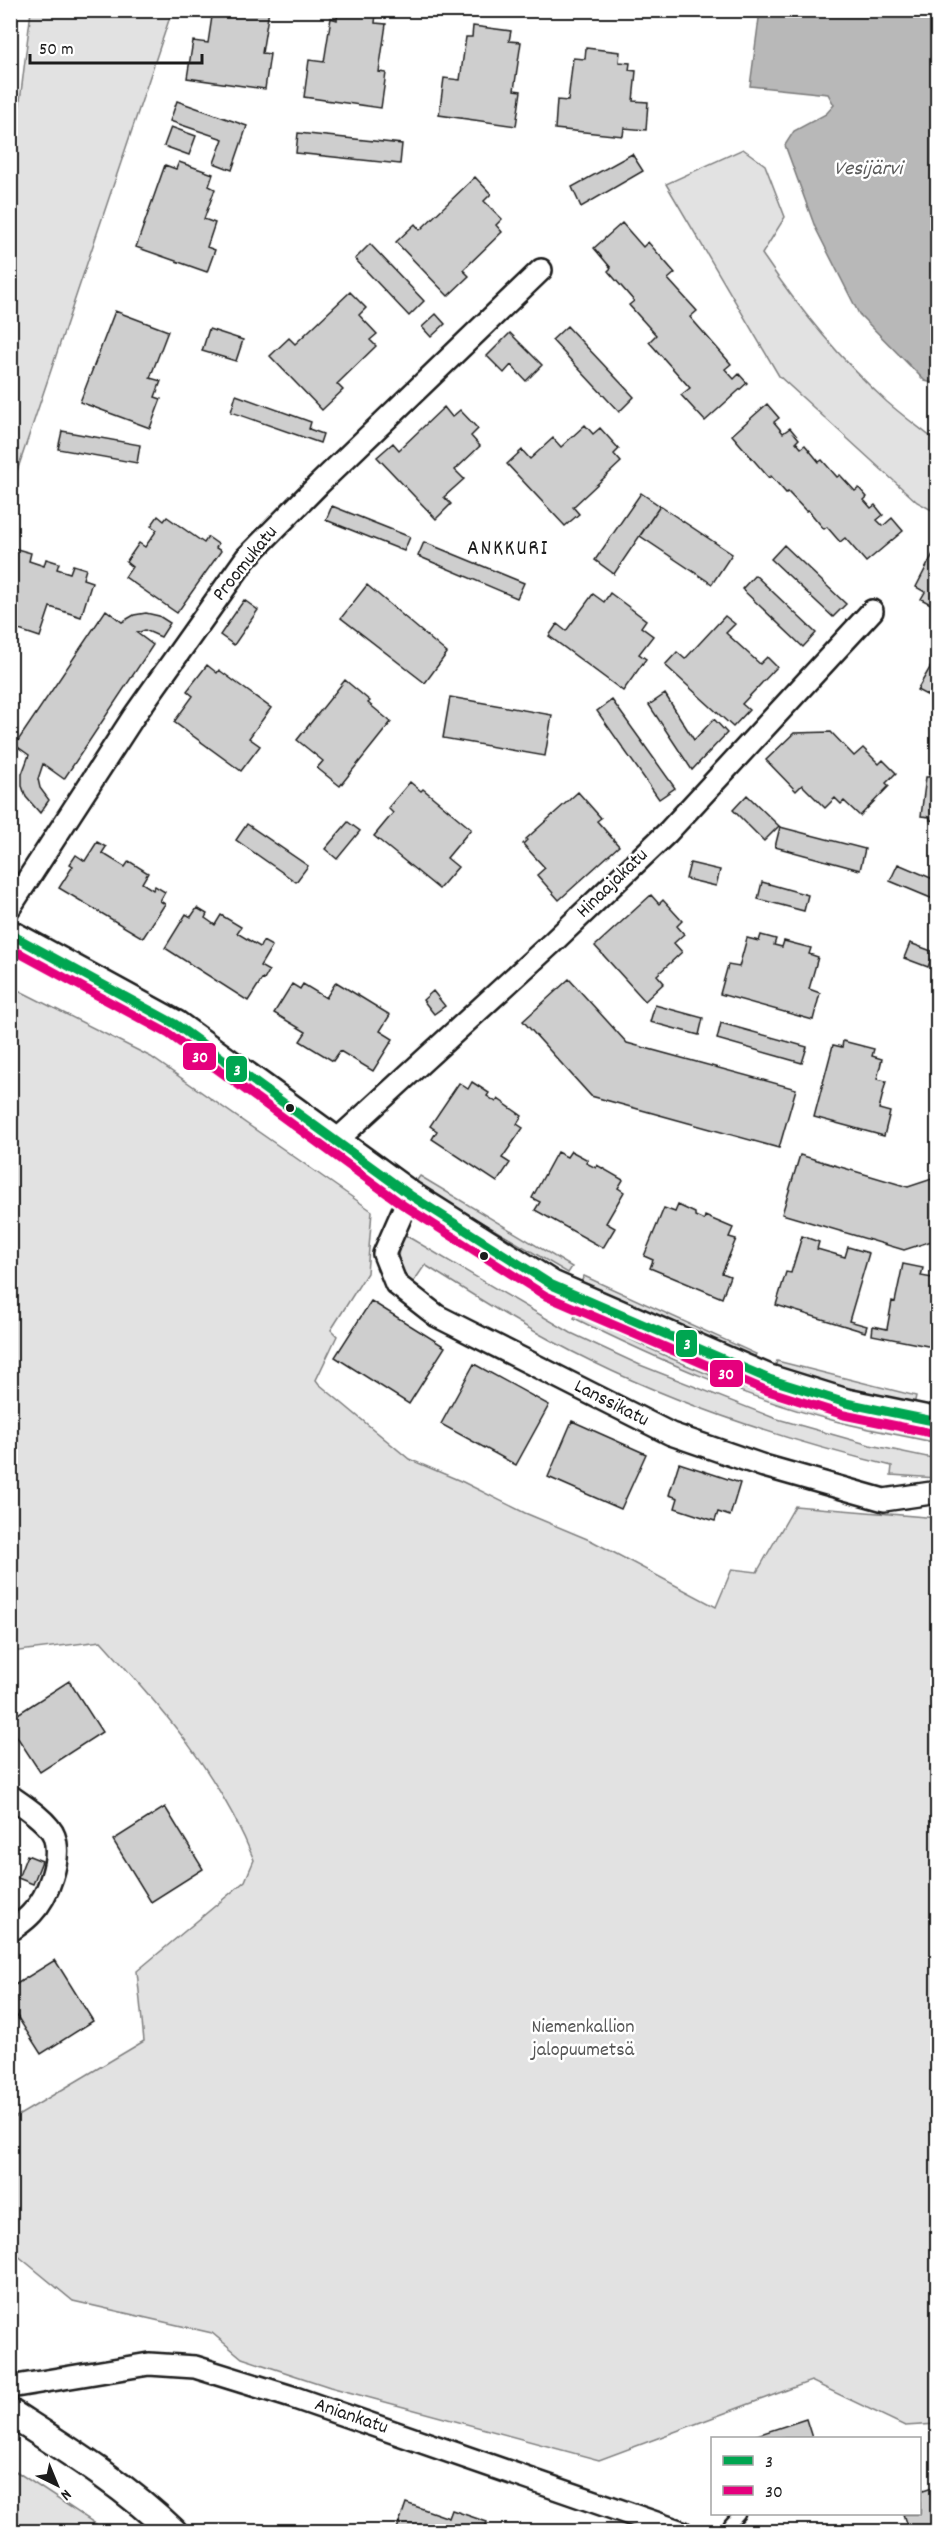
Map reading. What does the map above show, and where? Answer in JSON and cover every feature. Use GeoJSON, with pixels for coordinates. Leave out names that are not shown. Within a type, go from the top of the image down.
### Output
{"type":"FeatureCollection","features":[{"type":"Feature","properties":{"kind":"street","name":"Proomukatu"},"geometry":{"type":"LineString","coordinates":[[10,907],[134,716],[246,558],[296,506],[541,270]]}},
{"type":"Feature","properties":{"kind":"street","name":"Hinaajakatu"},"geometry":{"type":"LineString","coordinates":[[336,1141],[553,942],[668,832],[872,611]]}},
{"type":"Feature","properties":{"kind":"street"},"geometry":{"type":"LineString","coordinates":[[10,934],[175,1024],[410,1195],[552,1285],[769,1379],[846,1403],[938,1422]]}},
{"type":"Feature","properties":{"kind":"street","name":"Lanssikatu"},"geometry":{"type":"LineString","coordinates":[[410,1195],[384,1254],[396,1284],[437,1316],[671,1434],[764,1466],[884,1500],[938,1492]]}},
{"type":"Feature","properties":{"kind":"street"},"geometry":{"type":"LineString","coordinates":[[10,1796],[32,1812],[54,1835],[57,1858],[48,1887],[33,1912],[10,1931]]}},
{"type":"Feature","properties":{"kind":"street","name":"Aniankatu"},"geometry":{"type":"LineString","coordinates":[[10,2387],[149,2364],[195,2367],[295,2398],[682,2532]]}},
{"type":"Feature","properties":{"kind":"street"},"geometry":{"type":"LineString","coordinates":[[10,2413],[95,2469],[157,2516],[173,2532]]}},
{"type":"Feature","properties":{"kind":"lane"},"geometry":{"type":"LineString","coordinates":[[726,2532],[729,2524],[738,2515]]}},
{"type":"Feature","properties":{"kind":"green space"},"geometry":{"type":"Polygon","coordinates":[[[31,11],[172,11],[11,489],[10,183],[31,11]]]}},
{"type":"Feature","properties":{"kind":"green space"},"geometry":{"type":"Polygon","coordinates":[[[743,149],[765,165],[785,217],[762,254],[836,350],[887,402],[937,442],[937,513],[917,502],[779,376],[666,184],[743,149]]]}},
{"type":"Feature","properties":{"kind":"green space","name":"Niemenkallion jalopuumetsä"},"geometry":{"type":"Polygon","coordinates":[[[14,988],[151,1057],[372,1211],[367,1273],[331,1330],[337,1336],[316,1380],[409,1459],[463,1482],[525,1513],[592,1541],[716,1607],[732,1569],[757,1572],[795,1506],[937,1518],[937,2424],[905,2426],[811,2381],[599,2460],[330,2387],[242,2358],[212,2333],[73,2301],[11,2250],[11,2120],[144,2041],[137,1971],[245,1881],[254,1860],[224,1798],[188,1743],[101,1641],[11,1652],[10,989],[14,988]]]}},
{"type":"Feature","properties":{"kind":"green space"},"geometry":{"type":"Polygon","coordinates":[[[420,1176],[572,1267],[568,1273],[415,1183],[420,1176]]]}},
{"type":"Feature","properties":{"kind":"green space"},"geometry":{"type":"Polygon","coordinates":[[[405,1235],[571,1333],[640,1365],[774,1418],[870,1445],[937,1459],[937,1478],[891,1475],[892,1466],[815,1446],[738,1422],[664,1394],[548,1339],[425,1265],[412,1284],[403,1273],[398,1261],[399,1249],[405,1235]]]}},
{"type":"Feature","properties":{"kind":"green space"},"geometry":{"type":"Polygon","coordinates":[[[584,1276],[756,1354],[752,1361],[581,1282],[584,1276]]]}},
{"type":"Feature","properties":{"kind":"green space"},"geometry":{"type":"Polygon","coordinates":[[[577,1313],[673,1359],[771,1398],[839,1418],[937,1438],[937,1443],[805,1413],[737,1390],[606,1334],[574,1318],[577,1313]]]}},
{"type":"Feature","properties":{"kind":"green space"},"geometry":{"type":"Polygon","coordinates":[[[777,1361],[916,1396],[914,1405],[774,1370],[777,1361]]]}},
{"type":"Feature","properties":{"kind":"green space"},"geometry":{"type":"Polygon","coordinates":[[[11,2468],[96,2524],[106,2531],[11,2531],[11,2468]]]}},
{"type":"Feature","properties":{"kind":"water","name":"Vesijärvi"},"geometry":{"type":"Polygon","coordinates":[[[760,11],[937,11],[937,384],[925,381],[859,314],[815,227],[785,145],[794,131],[826,114],[834,105],[828,94],[750,86],[760,11]]]}},
{"type":"Feature","properties":{"kind":"building"},"geometry":{"type":"Polygon","coordinates":[[[213,10],[269,10],[262,53],[270,54],[265,89],[187,78],[193,41],[208,43],[213,10]]]}},
{"type":"Feature","properties":{"kind":"building"},"geometry":{"type":"Polygon","coordinates":[[[338,10],[376,13],[375,23],[386,24],[379,72],[386,73],[381,108],[304,97],[309,60],[324,62],[331,18],[337,20],[338,10]]]}},
{"type":"Feature","properties":{"kind":"building"},"geometry":{"type":"Polygon","coordinates":[[[473,26],[511,31],[509,41],[521,42],[514,90],[521,91],[516,126],[439,115],[444,78],[460,80],[466,37],[472,37],[473,26]]]}},
{"type":"Feature","properties":{"kind":"building"},"geometry":{"type":"Polygon","coordinates":[[[586,48],[620,52],[619,62],[630,63],[629,70],[636,71],[633,101],[648,102],[646,130],[624,128],[623,136],[555,129],[557,100],[568,101],[573,58],[585,59],[586,48]]]}},
{"type":"Feature","properties":{"kind":"building"},"geometry":{"type":"Polygon","coordinates":[[[177,101],[247,126],[232,170],[214,163],[223,139],[170,121],[177,101]]]}},
{"type":"Feature","properties":{"kind":"building"},"geometry":{"type":"Polygon","coordinates":[[[171,127],[196,136],[189,155],[164,146],[171,127]]]}},
{"type":"Feature","properties":{"kind":"building"},"geometry":{"type":"Polygon","coordinates":[[[298,133],[402,144],[400,164],[296,153],[298,133]]]}},
{"type":"Feature","properties":{"kind":"building"},"geometry":{"type":"Polygon","coordinates":[[[632,154],[643,171],[581,207],[572,187],[632,154]]]}},
{"type":"Feature","properties":{"kind":"building"},"geometry":{"type":"Polygon","coordinates":[[[179,162],[213,174],[209,186],[215,189],[204,219],[215,223],[207,247],[215,250],[207,272],[136,247],[165,165],[176,169],[179,162]]]}},
{"type":"Feature","properties":{"kind":"building"},"geometry":{"type":"Polygon","coordinates":[[[475,177],[491,194],[484,201],[502,219],[496,225],[502,232],[463,270],[469,276],[448,296],[396,242],[415,224],[420,230],[475,177]]]}},
{"type":"Feature","properties":{"kind":"building"},"geometry":{"type":"Polygon","coordinates":[[[622,223],[643,247],[648,242],[675,273],[668,279],[697,311],[690,317],[731,364],[725,369],[734,379],[739,374],[747,383],[705,421],[681,395],[690,388],[649,342],[656,335],[629,305],[634,301],[608,271],[611,268],[594,248],[622,223]]]}},
{"type":"Feature","properties":{"kind":"building"},"geometry":{"type":"Polygon","coordinates":[[[370,244],[424,301],[409,316],[355,259],[370,244]]]}},
{"type":"Feature","properties":{"kind":"building"},"geometry":{"type":"Polygon","coordinates":[[[350,292],[366,308],[359,315],[377,334],[370,340],[376,346],[337,384],[343,390],[322,410],[270,356],[289,338],[295,344],[350,292]]]}},
{"type":"Feature","properties":{"kind":"building"},"geometry":{"type":"Polygon","coordinates":[[[115,311],[168,331],[150,378],[161,381],[155,397],[161,399],[150,428],[80,402],[115,311]]]}},
{"type":"Feature","properties":{"kind":"building"},"geometry":{"type":"Polygon","coordinates":[[[436,314],[445,324],[431,337],[422,327],[436,314]]]}},
{"type":"Feature","properties":{"kind":"building"},"geometry":{"type":"Polygon","coordinates":[[[567,326],[634,397],[619,412],[552,340],[567,326]]]}},
{"type":"Feature","properties":{"kind":"building"},"geometry":{"type":"Polygon","coordinates":[[[209,329],[243,340],[236,361],[202,351],[209,329]]]}},
{"type":"Feature","properties":{"kind":"building"},"geometry":{"type":"Polygon","coordinates":[[[510,333],[542,365],[526,381],[511,365],[504,373],[487,356],[510,333]]]}},
{"type":"Feature","properties":{"kind":"building"},"geometry":{"type":"Polygon","coordinates":[[[236,395],[311,422],[309,429],[323,434],[320,443],[231,412],[236,395]]]}},
{"type":"Feature","properties":{"kind":"building"},"geometry":{"type":"Polygon","coordinates":[[[767,404],[779,418],[774,422],[783,433],[790,428],[799,439],[796,442],[801,448],[805,445],[819,462],[822,460],[837,477],[840,475],[855,491],[859,488],[867,497],[864,500],[871,508],[875,505],[883,515],[877,520],[883,526],[892,518],[903,531],[866,562],[845,538],[840,542],[827,527],[824,529],[808,510],[806,511],[788,492],[786,493],[771,476],[769,478],[732,435],[767,404]]]}},
{"type":"Feature","properties":{"kind":"building"},"geometry":{"type":"Polygon","coordinates":[[[444,407],[452,417],[460,410],[478,429],[471,436],[480,446],[455,470],[464,479],[444,497],[451,504],[436,519],[377,457],[393,443],[399,450],[444,407]]]}},
{"type":"Feature","properties":{"kind":"building"},"geometry":{"type":"Polygon","coordinates":[[[585,425],[593,434],[600,428],[619,449],[614,454],[621,462],[573,507],[579,514],[565,526],[507,464],[522,450],[530,459],[553,438],[561,447],[585,425]]]}},
{"type":"Feature","properties":{"kind":"building"},"geometry":{"type":"Polygon","coordinates":[[[62,431],[140,445],[137,463],[58,449],[62,431]]]}},
{"type":"Feature","properties":{"kind":"building"},"geometry":{"type":"Polygon","coordinates":[[[641,493],[660,506],[614,574],[595,560],[641,493]]]}},
{"type":"Feature","properties":{"kind":"building"},"geometry":{"type":"Polygon","coordinates":[[[332,506],[410,537],[404,551],[326,520],[332,506]]]}},
{"type":"Feature","properties":{"kind":"building"},"geometry":{"type":"Polygon","coordinates":[[[660,506],[732,554],[712,584],[640,536],[660,506]]]}},
{"type":"Feature","properties":{"kind":"building"},"geometry":{"type":"Polygon","coordinates":[[[158,516],[164,521],[167,517],[204,543],[208,537],[218,544],[216,548],[221,551],[177,613],[125,577],[132,567],[126,562],[139,543],[145,547],[157,530],[151,526],[158,516]]]}},
{"type":"Feature","properties":{"kind":"building"},"geometry":{"type":"Polygon","coordinates":[[[424,542],[524,583],[517,598],[418,556],[424,542]]]}},
{"type":"Feature","properties":{"kind":"building"},"geometry":{"type":"Polygon","coordinates":[[[784,545],[846,604],[833,617],[771,559],[784,545]]]}},
{"type":"Feature","properties":{"kind":"building"},"geometry":{"type":"Polygon","coordinates":[[[10,547],[31,553],[29,561],[44,566],[46,559],[59,563],[57,569],[70,573],[73,565],[86,569],[83,579],[92,582],[81,617],[50,607],[40,637],[10,627],[10,585],[14,574],[10,573],[10,547]]]}},
{"type":"Feature","properties":{"kind":"building"},"geometry":{"type":"Polygon","coordinates":[[[934,552],[938,554],[938,608],[921,599],[925,592],[916,587],[934,552]]]}},
{"type":"Feature","properties":{"kind":"building"},"geometry":{"type":"Polygon","coordinates":[[[755,575],[816,633],[803,647],[742,589],[755,575]]]}},
{"type":"Feature","properties":{"kind":"building"},"geometry":{"type":"Polygon","coordinates":[[[367,585],[447,653],[425,683],[341,618],[367,585]]]}},
{"type":"Feature","properties":{"kind":"building"},"geometry":{"type":"Polygon","coordinates":[[[610,593],[646,620],[641,627],[653,636],[639,654],[646,659],[623,691],[549,636],[557,624],[566,631],[593,594],[604,602],[610,593]]]}},
{"type":"Feature","properties":{"kind":"building"},"geometry":{"type":"Polygon","coordinates":[[[244,600],[258,610],[234,645],[220,635],[244,600]]]}},
{"type":"Feature","properties":{"kind":"building"},"geometry":{"type":"Polygon","coordinates":[[[106,610],[122,622],[134,615],[146,613],[159,616],[170,623],[161,637],[145,630],[137,633],[153,645],[64,779],[43,764],[38,779],[40,788],[49,800],[40,813],[26,797],[22,786],[22,774],[29,755],[15,745],[106,610]]]}},
{"type":"Feature","properties":{"kind":"building"},"geometry":{"type":"Polygon","coordinates":[[[725,616],[735,624],[726,633],[760,664],[767,657],[777,667],[742,704],[749,710],[733,727],[665,665],[677,652],[685,659],[725,616]]]}},
{"type":"Feature","properties":{"kind":"building"},"geometry":{"type":"Polygon","coordinates":[[[938,654],[938,701],[917,690],[938,654]]]}},
{"type":"Feature","properties":{"kind":"building"},"geometry":{"type":"Polygon","coordinates":[[[207,665],[217,673],[219,670],[271,708],[249,738],[260,746],[241,771],[174,722],[193,696],[187,691],[207,665]]]}},
{"type":"Feature","properties":{"kind":"building"},"geometry":{"type":"Polygon","coordinates":[[[345,680],[391,722],[340,786],[317,768],[323,761],[297,740],[345,680]]]}},
{"type":"Feature","properties":{"kind":"building"},"geometry":{"type":"Polygon","coordinates":[[[665,694],[694,740],[714,719],[727,733],[692,770],[649,705],[665,694]]]}},
{"type":"Feature","properties":{"kind":"building"},"geometry":{"type":"Polygon","coordinates":[[[450,697],[552,715],[545,756],[443,738],[450,697]]]}},
{"type":"Feature","properties":{"kind":"building"},"geometry":{"type":"Polygon","coordinates":[[[612,700],[675,788],[659,799],[597,711],[612,700]]]}},
{"type":"Feature","properties":{"kind":"building"},"geometry":{"type":"Polygon","coordinates":[[[831,732],[854,756],[863,748],[879,764],[883,760],[896,773],[886,783],[889,786],[860,816],[844,801],[841,804],[835,798],[825,808],[802,785],[796,791],[766,760],[794,733],[831,732]]]}},
{"type":"Feature","properties":{"kind":"building"},"geometry":{"type":"Polygon","coordinates":[[[931,766],[938,767],[938,821],[921,816],[926,777],[929,777],[931,766]]]}},
{"type":"Feature","properties":{"kind":"building"},"geometry":{"type":"Polygon","coordinates":[[[410,782],[421,791],[423,789],[471,829],[447,858],[458,867],[439,889],[374,836],[393,813],[388,808],[410,782]]]}},
{"type":"Feature","properties":{"kind":"building"},"geometry":{"type":"Polygon","coordinates":[[[578,792],[601,818],[597,821],[619,846],[559,900],[537,875],[545,868],[523,844],[578,792]]]}},
{"type":"Feature","properties":{"kind":"building"},"geometry":{"type":"Polygon","coordinates":[[[747,795],[779,826],[764,841],[733,810],[747,795]]]}},
{"type":"Feature","properties":{"kind":"building"},"geometry":{"type":"Polygon","coordinates":[[[348,822],[360,831],[337,859],[325,849],[348,822]]]}},
{"type":"Feature","properties":{"kind":"building"},"geometry":{"type":"Polygon","coordinates":[[[247,824],[308,866],[296,882],[236,840],[247,824]]]}},
{"type":"Feature","properties":{"kind":"building"},"geometry":{"type":"Polygon","coordinates":[[[780,827],[865,849],[860,870],[775,847],[780,827]]]}},
{"type":"Feature","properties":{"kind":"building"},"geometry":{"type":"Polygon","coordinates":[[[97,842],[106,847],[102,853],[125,867],[129,861],[148,873],[142,883],[153,890],[155,886],[165,892],[160,901],[165,904],[143,938],[59,888],[73,866],[70,864],[76,855],[85,861],[97,842]]]}},
{"type":"Feature","properties":{"kind":"building"},"geometry":{"type":"Polygon","coordinates":[[[690,863],[720,870],[716,886],[686,879],[690,863]]]}},
{"type":"Feature","properties":{"kind":"building"},"geometry":{"type":"Polygon","coordinates":[[[898,864],[938,881],[938,901],[890,881],[898,864]]]}},
{"type":"Feature","properties":{"kind":"building"},"geometry":{"type":"Polygon","coordinates":[[[762,882],[808,895],[804,911],[758,899],[762,882]]]}},
{"type":"Feature","properties":{"kind":"building"},"geometry":{"type":"Polygon","coordinates":[[[651,895],[659,904],[663,900],[682,921],[677,926],[684,934],[674,943],[682,952],[657,975],[664,983],[645,1001],[595,946],[651,895]]]}},
{"type":"Feature","properties":{"kind":"building"},"geometry":{"type":"Polygon","coordinates":[[[197,908],[207,914],[205,918],[215,925],[221,915],[241,927],[237,933],[260,947],[263,941],[272,946],[260,966],[269,971],[248,1001],[165,948],[186,914],[191,917],[197,908]]]}},
{"type":"Feature","properties":{"kind":"building"},"geometry":{"type":"Polygon","coordinates":[[[761,935],[776,939],[774,945],[782,947],[784,941],[811,948],[809,954],[818,957],[809,989],[820,993],[813,1020],[720,994],[728,965],[739,967],[747,938],[759,941],[761,935]]]}},
{"type":"Feature","properties":{"kind":"building"},"geometry":{"type":"Polygon","coordinates":[[[910,943],[934,952],[928,967],[904,958],[910,943]]]}},
{"type":"Feature","properties":{"kind":"building"},"geometry":{"type":"Polygon","coordinates":[[[569,979],[627,1043],[796,1089],[779,1148],[591,1096],[523,1021],[569,979]]]}},
{"type":"Feature","properties":{"kind":"building"},"geometry":{"type":"Polygon","coordinates":[[[336,982],[390,1015],[380,1031],[393,1039],[373,1071],[340,1051],[333,1061],[300,1041],[306,1032],[274,1013],[292,984],[300,989],[303,984],[326,998],[336,982]]]}},
{"type":"Feature","properties":{"kind":"building"},"geometry":{"type":"Polygon","coordinates":[[[433,991],[445,1006],[434,1014],[423,1000],[433,991]]]}},
{"type":"Feature","properties":{"kind":"building"},"geometry":{"type":"Polygon","coordinates":[[[655,1005],[703,1018],[699,1035],[650,1022],[655,1005]]]}},
{"type":"Feature","properties":{"kind":"building"},"geometry":{"type":"Polygon","coordinates":[[[721,1023],[807,1047],[802,1063],[717,1039],[721,1023]]]}},
{"type":"Feature","properties":{"kind":"building"},"geometry":{"type":"Polygon","coordinates":[[[843,1041],[874,1049],[872,1056],[882,1059],[877,1079],[886,1081],[879,1109],[890,1112],[884,1136],[814,1117],[833,1045],[842,1047],[843,1041]]]}},
{"type":"Feature","properties":{"kind":"building"},"geometry":{"type":"Polygon","coordinates":[[[472,1082],[489,1093],[487,1096],[496,1102],[498,1099],[522,1116],[517,1124],[523,1128],[502,1158],[510,1163],[497,1182],[432,1139],[437,1131],[430,1126],[459,1083],[468,1089],[472,1082]]]}},
{"type":"Feature","properties":{"kind":"building"},"geometry":{"type":"Polygon","coordinates":[[[571,1151],[588,1160],[586,1163],[596,1168],[597,1165],[623,1180],[618,1188],[624,1192],[606,1223],[615,1228],[603,1248],[535,1210],[540,1202],[532,1198],[557,1152],[567,1157],[571,1151]]]}},
{"type":"Feature","properties":{"kind":"building"},"geometry":{"type":"Polygon","coordinates":[[[800,1155],[908,1187],[938,1177],[938,1239],[904,1250],[782,1214],[800,1155]]]}},
{"type":"Feature","properties":{"kind":"building"},"geometry":{"type":"Polygon","coordinates":[[[678,1205],[704,1220],[705,1216],[733,1228],[729,1237],[736,1239],[722,1273],[730,1276],[722,1298],[650,1268],[653,1260],[644,1256],[664,1208],[675,1212],[678,1205]]]}},
{"type":"Feature","properties":{"kind":"building"},"geometry":{"type":"Polygon","coordinates":[[[802,1236],[819,1242],[817,1249],[845,1257],[848,1247],[869,1253],[849,1321],[867,1326],[865,1332],[776,1305],[786,1272],[791,1273],[802,1236]]]}},
{"type":"Feature","properties":{"kind":"building"},"geometry":{"type":"Polygon","coordinates":[[[903,1264],[923,1268],[921,1276],[938,1279],[938,1348],[872,1335],[873,1326],[887,1329],[892,1301],[895,1302],[903,1264]]]}},
{"type":"Feature","properties":{"kind":"building"},"geometry":{"type":"Polygon","coordinates":[[[371,1301],[445,1347],[409,1404],[335,1357],[371,1301]]]}},
{"type":"Feature","properties":{"kind":"building"},"geometry":{"type":"Polygon","coordinates":[[[474,1364],[549,1405],[516,1465],[441,1424],[474,1364]]]}},
{"type":"Feature","properties":{"kind":"building"},"geometry":{"type":"Polygon","coordinates":[[[572,1421],[646,1454],[621,1509],[548,1477],[572,1421]]]}},
{"type":"Feature","properties":{"kind":"building"},"geometry":{"type":"Polygon","coordinates":[[[679,1463],[740,1483],[730,1516],[718,1512],[715,1521],[675,1508],[678,1498],[669,1495],[679,1463]]]}},
{"type":"Feature","properties":{"kind":"building"},"geometry":{"type":"Polygon","coordinates":[[[69,1681],[102,1732],[40,1772],[10,1726],[10,1719],[69,1681]]]}},
{"type":"Feature","properties":{"kind":"building"},"geometry":{"type":"Polygon","coordinates":[[[165,1807],[203,1869],[151,1902],[113,1840],[165,1807]]]}},
{"type":"Feature","properties":{"kind":"building"},"geometry":{"type":"Polygon","coordinates":[[[27,1855],[42,1861],[33,1884],[18,1878],[27,1855]]]}},
{"type":"Feature","properties":{"kind":"building"},"geometry":{"type":"Polygon","coordinates":[[[55,1960],[93,2021],[41,2054],[10,2005],[10,1988],[55,1960]]]}},
{"type":"Feature","properties":{"kind":"building"},"geometry":{"type":"Polygon","coordinates":[[[806,2419],[812,2437],[751,2437],[806,2419]]]}},
{"type":"Feature","properties":{"kind":"building"},"geometry":{"type":"Polygon","coordinates":[[[938,2485],[938,2532],[909,2532],[903,2515],[921,2515],[921,2491],[938,2485]]]}},
{"type":"Feature","properties":{"kind":"building"},"geometry":{"type":"Polygon","coordinates":[[[406,2503],[449,2518],[452,2510],[487,2522],[483,2532],[396,2532],[406,2503]]]}},
{"type":"Feature","properties":{"kind":"transit line","name":"3"},"geometry":{"type":"LineString","coordinates":[[10,934],[175,1024],[410,1195],[552,1285],[769,1379],[846,1403],[938,1422]]}},
{"type":"Feature","properties":{"kind":"transit line","name":"30"},"geometry":{"type":"LineString","coordinates":[[10,948],[169,1034],[403,1205],[546,1296],[765,1390],[844,1415],[936,1434]]}},
{"type":"Feature","properties":{"kind":"district","name":"ANKKURI"},"geometry":{"type":"Point","coordinates":[508,549]}}]}
